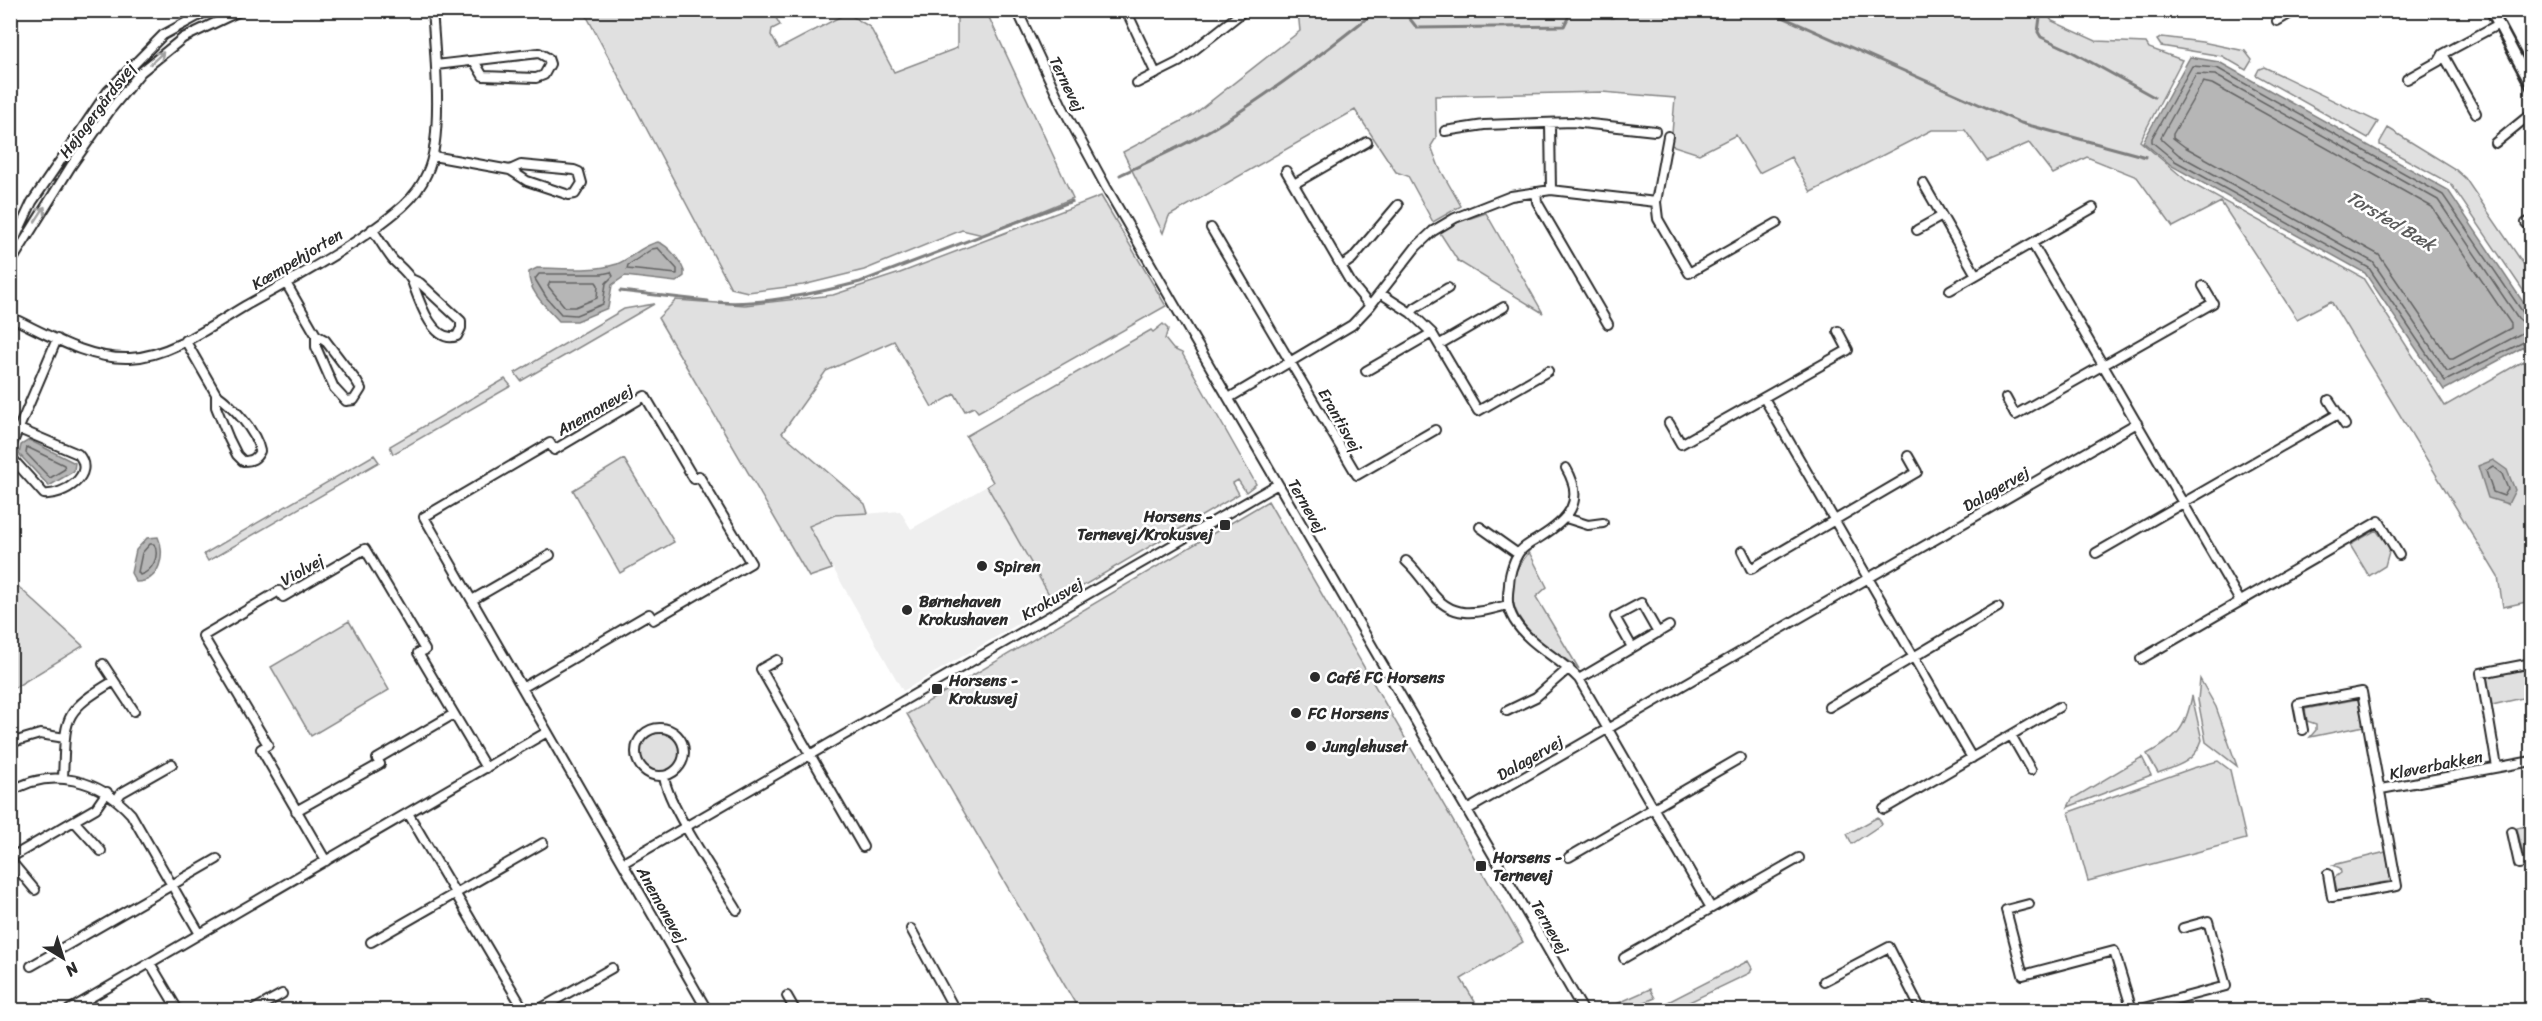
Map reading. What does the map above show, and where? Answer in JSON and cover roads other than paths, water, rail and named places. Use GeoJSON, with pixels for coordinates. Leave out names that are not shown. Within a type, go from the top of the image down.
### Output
{"type":"FeatureCollection","features":[{"type":"Feature","properties":{"kind":"street","name":"Højagergårdsvej"},"geometry":{"type":"LineString","coordinates":[[10,249],[32,202],[108,91],[163,35],[209,10]]}},
{"type":"Feature","properties":{"kind":"street","name":"Højagergårdsvej"},"geometry":{"type":"LineString","coordinates":[[10,264],[71,166],[111,109],[141,72],[183,38],[242,10]]}},
{"type":"Feature","properties":{"kind":"street","name":"Kæmpehjorten"},"geometry":{"type":"LineString","coordinates":[[10,317],[57,339],[102,356],[132,358],[169,348],[285,283],[372,229],[404,206],[419,188],[428,172],[433,156],[436,64],[432,10]]}},
{"type":"Feature","properties":{"kind":"street","name":"Ternevej"},"geometry":{"type":"LineString","coordinates":[[1017,10],[1062,106],[1106,187],[1583,1011]]}},
{"type":"Feature","properties":{"kind":"street"},"geometry":{"type":"LineString","coordinates":[[1126,10],[1156,74]]}},
{"type":"Feature","properties":{"kind":"street"},"geometry":{"type":"LineString","coordinates":[[1137,84],[1179,62],[1245,10]]}},
{"type":"Feature","properties":{"kind":"street"},"geometry":{"type":"LineString","coordinates":[[2277,21],[2296,10]]}},
{"type":"Feature","properties":{"kind":"street"},"geometry":{"type":"LineString","coordinates":[[2492,10],[2528,73],[2532,87]]}},
{"type":"Feature","properties":{"kind":"street"},"geometry":{"type":"LineString","coordinates":[[2407,79],[2439,61],[2443,54],[2499,24]]}},
{"type":"Feature","properties":{"kind":"street"},"geometry":{"type":"LineString","coordinates":[[436,64],[539,53],[548,58],[550,64],[544,75],[536,78],[483,76],[474,61]]}},
{"type":"Feature","properties":{"kind":"street"},"geometry":{"type":"LineString","coordinates":[[2443,54],[2476,113]]}},
{"type":"Feature","properties":{"kind":"street"},"geometry":{"type":"LineString","coordinates":[[2495,143],[2532,113]]}},
{"type":"Feature","properties":{"kind":"street"},"geometry":{"type":"LineString","coordinates":[[1445,131],[1484,125],[1595,123],[1655,131]]}},
{"type":"Feature","properties":{"kind":"street"},"geometry":{"type":"LineString","coordinates":[[1550,124],[1551,190]]}},
{"type":"Feature","properties":{"kind":"street"},"geometry":{"type":"LineString","coordinates":[[1668,136],[1656,202],[1660,225],[1689,273],[1777,223]]}},
{"type":"Feature","properties":{"kind":"street"},"geometry":{"type":"LineString","coordinates":[[1294,184],[1367,142]]}},
{"type":"Feature","properties":{"kind":"street"},"geometry":{"type":"LineString","coordinates":[[433,156],[510,170],[527,181],[569,195],[575,194],[582,183],[579,172],[574,170],[521,165],[510,170]]}},
{"type":"Feature","properties":{"kind":"street"},"geometry":{"type":"LineString","coordinates":[[1286,171],[1357,291],[1370,306]]}},
{"type":"Feature","properties":{"kind":"street"},"geometry":{"type":"LineString","coordinates":[[1923,183],[1976,275]]}},
{"type":"Feature","properties":{"kind":"street"},"geometry":{"type":"LineString","coordinates":[[1229,398],[1352,325],[1370,306],[1416,247],[1433,231],[1455,218],[1512,196],[1551,190],[1656,202]]}},
{"type":"Feature","properties":{"kind":"street"},"geometry":{"type":"LineString","coordinates":[[1536,192],[1537,202],[1608,324]]}},
{"type":"Feature","properties":{"kind":"street"},"geometry":{"type":"LineString","coordinates":[[1342,266],[1352,259],[1398,205]]}},
{"type":"Feature","properties":{"kind":"street"},"geometry":{"type":"LineString","coordinates":[[1950,290],[2093,208]]}},
{"type":"Feature","properties":{"kind":"street"},"geometry":{"type":"LineString","coordinates":[[1917,230],[1942,216]]}},
{"type":"Feature","properties":{"kind":"street","name":"Erantisvej"},"geometry":{"type":"LineString","coordinates":[[1211,228],[1357,475],[1435,430]]}},
{"type":"Feature","properties":{"kind":"street"},"geometry":{"type":"LineString","coordinates":[[372,229],[393,260],[411,279],[420,283],[461,321],[461,328],[457,336],[448,338],[441,335],[424,312],[411,279]]}},
{"type":"Feature","properties":{"kind":"street"},"geometry":{"type":"LineString","coordinates":[[2032,243],[2240,601]]}},
{"type":"Feature","properties":{"kind":"street"},"geometry":{"type":"LineString","coordinates":[[285,283],[316,335],[325,340],[357,382],[361,389],[354,400],[346,401],[334,388],[316,347],[316,335]]}},
{"type":"Feature","properties":{"kind":"street"},"geometry":{"type":"LineString","coordinates":[[2006,398],[2015,415],[2103,366],[2213,303],[2204,286]]}},
{"type":"Feature","properties":{"kind":"street"},"geometry":{"type":"LineString","coordinates":[[1411,313],[1415,308],[1448,288]]}},
{"type":"Feature","properties":{"kind":"street"},"geometry":{"type":"LineString","coordinates":[[1380,293],[1411,313],[1432,333],[1478,411],[1548,371]]}},
{"type":"Feature","properties":{"kind":"street"},"geometry":{"type":"LineString","coordinates":[[1440,344],[1504,307]]}},
{"type":"Feature","properties":{"kind":"street"},"geometry":{"type":"LineString","coordinates":[[1669,423],[1681,444],[1848,351],[1838,331]]}},
{"type":"Feature","properties":{"kind":"street"},"geometry":{"type":"LineString","coordinates":[[1366,371],[1432,333]]}},
{"type":"Feature","properties":{"kind":"street"},"geometry":{"type":"LineString","coordinates":[[10,449],[57,339]]}},
{"type":"Feature","properties":{"kind":"street"},"geometry":{"type":"LineString","coordinates":[[186,340],[216,394],[226,401],[258,442],[260,452],[257,457],[250,461],[243,461],[237,454],[216,407],[216,394]]}},
{"type":"Feature","properties":{"kind":"street","name":"Anemonevej"},"geometry":{"type":"LineString","coordinates":[[522,688],[649,614],[653,620],[750,563],[699,476],[694,479],[645,396],[554,450],[550,443],[424,517],[707,1011]]}},
{"type":"Feature","properties":{"kind":"street"},"geometry":{"type":"LineString","coordinates":[[1764,398],[1972,758]]}},
{"type":"Feature","properties":{"kind":"street"},"geometry":{"type":"LineString","coordinates":[[2330,399],[2345,425]]}},
{"type":"Feature","properties":{"kind":"street"},"geometry":{"type":"LineString","coordinates":[[2096,553],[2338,414]]}},
{"type":"Feature","properties":{"kind":"street","name":"Dalagervej"},"geometry":{"type":"LineString","coordinates":[[1467,810],[2137,423]]}},
{"type":"Feature","properties":{"kind":"street"},"geometry":{"type":"LineString","coordinates":[[10,456],[44,494],[59,493],[81,477],[85,471],[84,461],[78,454],[19,429]]}},
{"type":"Feature","properties":{"kind":"street"},"geometry":{"type":"LineString","coordinates":[[1742,551],[1752,568],[1917,472],[1908,456]]}},
{"type":"Feature","properties":{"kind":"street"},"geometry":{"type":"LineString","coordinates":[[1566,468],[1576,492],[1573,506],[1566,518],[1518,554],[1509,580],[1507,605],[1525,634],[1569,668],[1579,679],[1711,908]]}},
{"type":"Feature","properties":{"kind":"street","name":"Krokusvej"},"geometry":{"type":"LineString","coordinates":[[622,862],[1278,484]]}},
{"type":"Feature","properties":{"kind":"street"},"geometry":{"type":"LineString","coordinates":[[1566,518],[1588,525],[1603,523]]}},
{"type":"Feature","properties":{"kind":"street"},"geometry":{"type":"LineString","coordinates":[[2141,659],[2379,520],[2399,555]]}},
{"type":"Feature","properties":{"kind":"street"},"geometry":{"type":"LineString","coordinates":[[1480,527],[1518,554]]}},
{"type":"Feature","properties":{"kind":"street","name":"Violvej"},"geometry":{"type":"LineString","coordinates":[[326,861],[261,749],[268,745],[203,636],[279,591],[283,597],[365,549],[425,650],[418,654],[486,768]]}},
{"type":"Feature","properties":{"kind":"street"},"geometry":{"type":"LineString","coordinates":[[472,600],[550,555]]}},
{"type":"Feature","properties":{"kind":"street"},"geometry":{"type":"LineString","coordinates":[[1406,561],[1417,571],[1431,592],[1452,610],[1480,613],[1507,605]]}},
{"type":"Feature","properties":{"kind":"street"},"geometry":{"type":"LineString","coordinates":[[1632,647],[1615,617],[1641,603],[1658,633]]}},
{"type":"Feature","properties":{"kind":"street"},"geometry":{"type":"LineString","coordinates":[[1829,707],[1998,607]]}},
{"type":"Feature","properties":{"kind":"street"},"geometry":{"type":"LineString","coordinates":[[1579,679],[1669,626]]}},
{"type":"Feature","properties":{"kind":"street"},"geometry":{"type":"LineString","coordinates":[[777,660],[761,669],[863,847]]}},
{"type":"Feature","properties":{"kind":"street","name":"Kløverbakken"},"geometry":{"type":"LineString","coordinates":[[2497,768],[2481,673],[2532,663]]}},
{"type":"Feature","properties":{"kind":"street"},"geometry":{"type":"LineString","coordinates":[[103,664],[134,711]]}},
{"type":"Feature","properties":{"kind":"street"},"geometry":{"type":"LineString","coordinates":[[1507,711],[1536,697],[1569,668]]}},
{"type":"Feature","properties":{"kind":"street"},"geometry":{"type":"LineString","coordinates":[[63,778],[66,727],[76,706],[114,681]]}},
{"type":"Feature","properties":{"kind":"street","name":"Kløverbakken"},"geometry":{"type":"LineString","coordinates":[[2303,730],[2298,704],[2362,692],[2397,886],[2332,897],[2328,874]]}},
{"type":"Feature","properties":{"kind":"street"},"geometry":{"type":"LineString","coordinates":[[1884,809],[2059,707]]}},
{"type":"Feature","properties":{"kind":"street"},"geometry":{"type":"LineString","coordinates":[[297,811],[380,764],[377,759],[454,714]]}},
{"type":"Feature","properties":{"kind":"street"},"geometry":{"type":"LineString","coordinates":[[653,729],[669,730],[675,734],[683,747],[681,762],[677,768],[664,776],[649,774],[642,769],[636,754],[640,739],[653,729]]}},
{"type":"Feature","properties":{"kind":"street"},"geometry":{"type":"LineString","coordinates":[[69,1011],[548,732]]}},
{"type":"Feature","properties":{"kind":"street"},"geometry":{"type":"LineString","coordinates":[[10,743],[40,734],[65,738]]}},
{"type":"Feature","properties":{"kind":"street"},"geometry":{"type":"LineString","coordinates":[[2011,735],[2031,770]]}},
{"type":"Feature","properties":{"kind":"street"},"geometry":{"type":"LineString","coordinates":[[1569,857],[1740,758]]}},
{"type":"Feature","properties":{"kind":"street","name":"Kløverbakken"},"geometry":{"type":"LineString","coordinates":[[2381,789],[2532,761]]}},
{"type":"Feature","properties":{"kind":"street"},"geometry":{"type":"LineString","coordinates":[[117,799],[122,793],[172,764]]}},
{"type":"Feature","properties":{"kind":"street"},"geometry":{"type":"LineString","coordinates":[[664,776],[665,785],[686,826],[737,910]]}},
{"type":"Feature","properties":{"kind":"street"},"geometry":{"type":"LineString","coordinates":[[10,792],[20,786],[41,780],[63,778],[107,792],[117,799],[131,814],[200,934]]}},
{"type":"Feature","properties":{"kind":"street"},"geometry":{"type":"LineString","coordinates":[[35,890],[10,859],[96,808],[107,792]]}},
{"type":"Feature","properties":{"kind":"street"},"geometry":{"type":"LineString","coordinates":[[408,813],[524,1011]]}},
{"type":"Feature","properties":{"kind":"street"},"geometry":{"type":"LineString","coordinates":[[74,821],[100,851]]}},
{"type":"Feature","properties":{"kind":"street"},"geometry":{"type":"LineString","coordinates":[[2512,832],[2519,864],[2532,861]]}},
{"type":"Feature","properties":{"kind":"street"},"geometry":{"type":"LineString","coordinates":[[371,942],[543,843]]}},
{"type":"Feature","properties":{"kind":"street"},"geometry":{"type":"LineString","coordinates":[[1624,958],[1798,858]]}},
{"type":"Feature","properties":{"kind":"street"},"geometry":{"type":"LineString","coordinates":[[32,966],[217,859]]}},
{"type":"Feature","properties":{"kind":"street"},"geometry":{"type":"LineString","coordinates":[[2028,904],[2006,910],[2023,975],[2114,951],[2134,1011],[2226,986],[2208,921],[2183,928]]}},
{"type":"Feature","properties":{"kind":"street"},"geometry":{"type":"LineString","coordinates":[[911,929],[955,1011]]}},
{"type":"Feature","properties":{"kind":"street"},"geometry":{"type":"LineString","coordinates":[[1824,981],[1889,947],[1920,1011]]}},
{"type":"Feature","properties":{"kind":"street"},"geometry":{"type":"LineString","coordinates":[[150,963],[177,1011]]}},
{"type":"Feature","properties":{"kind":"street"},"geometry":{"type":"LineString","coordinates":[[538,1011],[612,968]]}},
{"type":"Feature","properties":{"kind":"street"},"geometry":{"type":"LineString","coordinates":[[253,1011],[282,994]]}},
{"type":"Feature","properties":{"kind":"street"},"geometry":{"type":"LineString","coordinates":[[787,996],[795,1011]]}},
{"type":"Feature","properties":{"kind":"street"},"geometry":{"type":"LineString","coordinates":[[2400,1011],[2428,1005],[2430,1011]]}},
{"type":"Feature","properties":{"kind":"water"},"geometry":{"type":"Polygon","coordinates":[[[2190,57],[2219,62],[2448,190],[2531,314],[2531,343],[2444,390],[2365,273],[2172,166],[2143,142],[2190,57]]]}},
{"type":"Feature","properties":{"kind":"water"},"geometry":{"type":"Polygon","coordinates":[[[658,242],[677,258],[684,271],[684,276],[676,282],[625,276],[612,285],[608,308],[577,321],[559,321],[534,292],[529,279],[529,272],[537,268],[588,269],[617,264],[658,242]]]}},
{"type":"Feature","properties":{"kind":"water"},"geometry":{"type":"Polygon","coordinates":[[[29,440],[75,463],[74,471],[49,486],[19,454],[21,445],[29,440]]]}},
{"type":"Feature","properties":{"kind":"water"},"geometry":{"type":"Polygon","coordinates":[[[2493,460],[2507,470],[2515,490],[2508,504],[2488,498],[2478,466],[2493,460]]]}},
{"type":"Feature","properties":{"kind":"water"},"geometry":{"type":"Polygon","coordinates":[[[158,537],[161,551],[159,566],[151,577],[136,582],[131,573],[136,550],[147,538],[158,537]]]}},
{"type":"Feature","properties":{"kind":"waterway"},"geometry":{"type":"LineString","coordinates":[[1120,175],[1174,150],[1225,121],[1302,68],[1377,10]]}},
{"type":"Feature","properties":{"kind":"waterway"},"geometry":{"type":"LineString","coordinates":[[1403,10],[1417,28],[1564,26],[1568,18]]}},
{"type":"Feature","properties":{"kind":"waterway"},"geometry":{"type":"LineString","coordinates":[[1594,10],[1612,17],[1643,10]]}},
{"type":"Feature","properties":{"kind":"waterway"},"geometry":{"type":"LineString","coordinates":[[1747,10],[1769,11],[2021,123],[2146,157]]}},
{"type":"Feature","properties":{"kind":"waterway","name":"Torsted Bæk"},"geometry":{"type":"LineString","coordinates":[[2041,10],[2038,32],[2041,37],[2154,97]]}},
{"type":"Feature","properties":{"kind":"waterway"},"geometry":{"type":"LineString","coordinates":[[719,302],[770,300],[860,282],[1072,201]]}},
{"type":"Feature","properties":{"kind":"waterway"},"geometry":{"type":"LineString","coordinates":[[620,291],[708,301]]}},
{"type":"Feature","properties":{"kind":"place","name":"Horsens - Ternevej/Krokusvej"},"geometry":{"type":"Point","coordinates":[1225,525]}},
{"type":"Feature","properties":{"kind":"place","name":"Spiren"},"geometry":{"type":"Point","coordinates":[982,566]}},
{"type":"Feature","properties":{"kind":"place","name":"Børnehaven Krokushaven"},"geometry":{"type":"Point","coordinates":[907,610]}},
{"type":"Feature","properties":{"kind":"place","name":"Café FC Horsens"},"geometry":{"type":"Point","coordinates":[1315,677]}},
{"type":"Feature","properties":{"kind":"place","name":"Horsens - Krokusvej"},"geometry":{"type":"Point","coordinates":[937,689]}},
{"type":"Feature","properties":{"kind":"place","name":"FC Horsens"},"geometry":{"type":"Point","coordinates":[1296,713]}},
{"type":"Feature","properties":{"kind":"place","name":"Junglehuset"},"geometry":{"type":"Point","coordinates":[1311,746]}},
{"type":"Feature","properties":{"kind":"place","name":"Horsens - Ternevej"},"geometry":{"type":"Point","coordinates":[1481,866]}}]}
